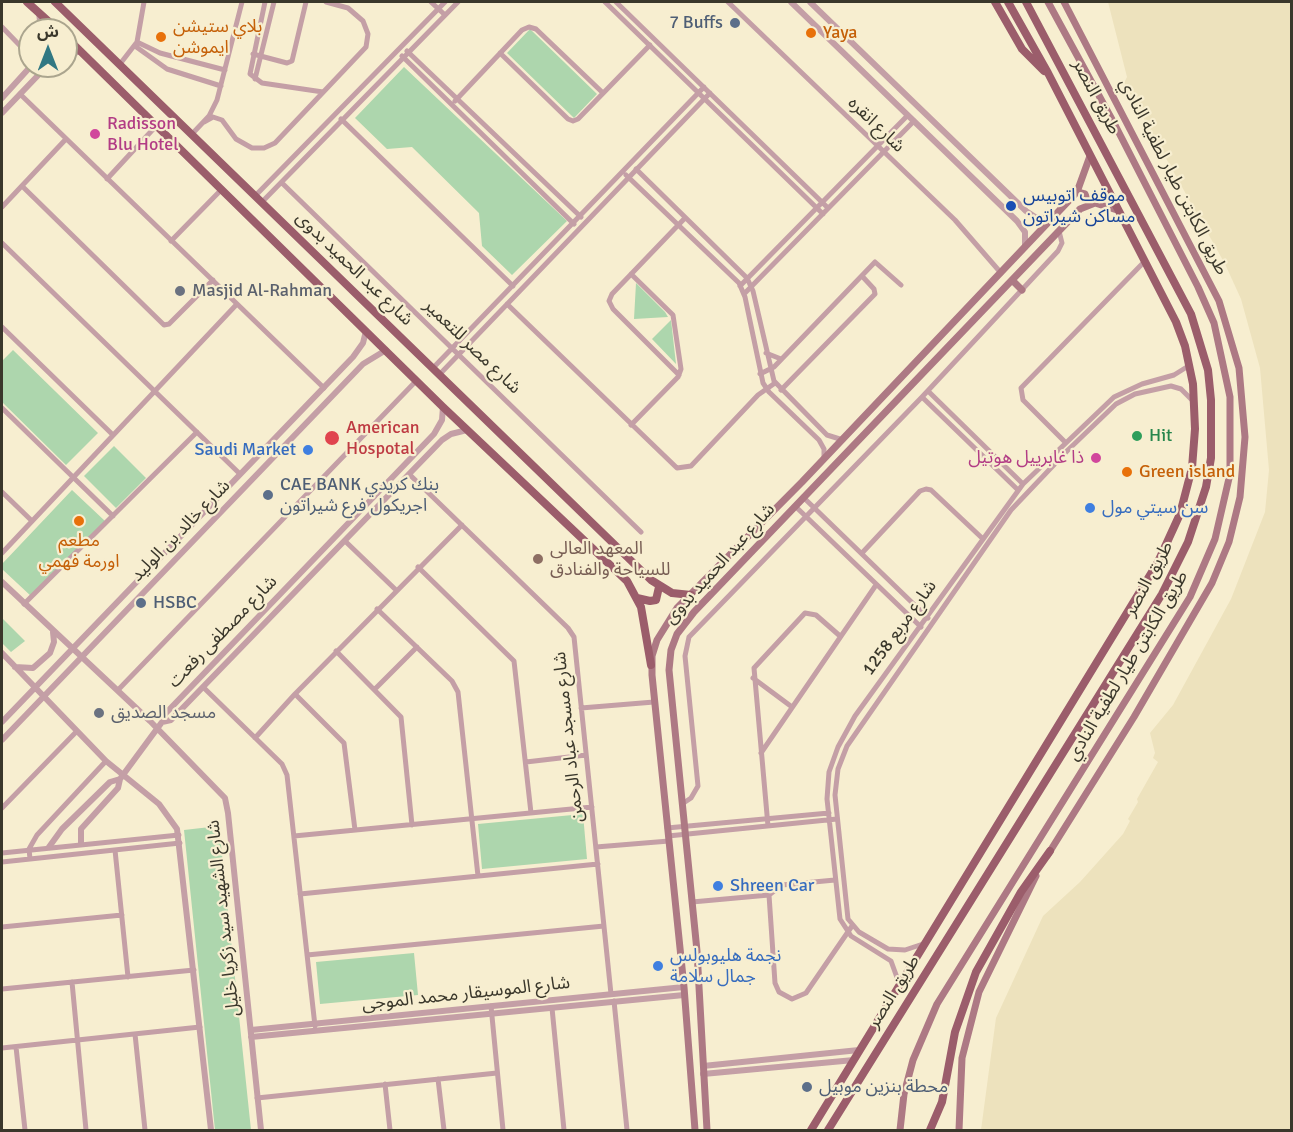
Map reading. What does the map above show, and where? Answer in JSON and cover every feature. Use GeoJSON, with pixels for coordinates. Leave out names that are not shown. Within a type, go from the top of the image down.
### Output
{"type":"FeatureCollection","features":[{"type":"Feature","properties":{"kind":"main road"},"geometry":{"type":"LineString","coordinates":[[27,2],[45,18]]}},
{"type":"Feature","properties":{"kind":"main road","name":"شارع عبد الحميد بدوى"},"geometry":{"type":"LineString","coordinates":[[55,2],[659,587],[672,593],[691,595]]}},
{"type":"Feature","properties":{"kind":"main road"},"geometry":{"type":"LineString","coordinates":[[994,2],[1026,55],[1048,73]]}},
{"type":"Feature","properties":{"kind":"main road","name":"طريق النصر"},"geometry":{"type":"LineString","coordinates":[[811,1131],[899,983],[1158,562],[1184,503],[1192,468],[1194,402],[1190,365],[1176,322],[1048,73],[1008,2]]}},
{"type":"Feature","properties":{"kind":"main road","name":"طريق النصر"},"geometry":{"type":"LineString","coordinates":[[828,1131],[1162,594],[1188,542],[1206,487],[1211,458],[1211,400],[1206,361],[1191,314],[1026,2]]}},
{"type":"Feature","properties":{"kind":"main road","name":"طريق الكابتن طيار لطفية النادي"},"geometry":{"type":"LineString","coordinates":[[900,1131],[904,1094],[913,1060],[938,1004],[1190,597],[1212,549],[1230,474],[1230,397],[1214,323],[1198,286],[1115,125],[1048,2]]}},
{"type":"Feature","properties":{"kind":"main road","name":"طريق الكابتن طيار لطفية النادي"},"geometry":{"type":"LineString","coordinates":[[958,1131],[962,1058],[979,992],[1050,851],[1134,717],[1212,583],[1229,542],[1240,497],[1245,437],[1239,368],[1220,301],[1064,2]]}},
{"type":"Feature","properties":{"kind":"main road","name":"شارع عبد الحميد بدوى"},"geometry":{"type":"LineString","coordinates":[[78,48],[443,407],[619,574],[638,598],[645,624],[651,665],[684,991],[695,1131]]}},
{"type":"Feature","properties":{"kind":"main road","name":"شارع عبد الحميد بدوى"},"geometry":{"type":"LineString","coordinates":[[651,665],[661,632],[691,595],[824,460],[1077,192],[1090,156]]}},
{"type":"Feature","properties":{"kind":"main road"},"geometry":{"type":"LineString","coordinates":[[1077,192],[1085,194],[1089,204],[1102,204],[1117,210]]}},
{"type":"Feature","properties":{"kind":"main road","name":"شارع عبد الحميد بدوى"},"geometry":{"type":"LineString","coordinates":[[707,1131],[692,902],[669,663],[673,643],[694,612],[1080,209],[1089,204]]}},
{"type":"Feature","properties":{"kind":"main road"},"geometry":{"type":"LineString","coordinates":[[1012,280],[1022,290]]}},
{"type":"Feature","properties":{"kind":"main road"},"geometry":{"type":"LineString","coordinates":[[638,598],[656,600],[659,587]]}},
{"type":"Feature","properties":{"kind":"main road"},"geometry":{"type":"LineString","coordinates":[[930,1131],[942,1102],[955,1032],[976,972],[1016,901],[1050,851]]}},
{"type":"Feature","properties":{"kind":"street"},"geometry":{"type":"LineString","coordinates":[[120,64],[136,44],[144,2]]}},
{"type":"Feature","properties":{"kind":"street"},"geometry":{"type":"LineString","coordinates":[[192,134],[215,106],[242,2]]}},
{"type":"Feature","properties":{"kind":"street"},"geometry":{"type":"LineString","coordinates":[[266,2],[250,74],[255,79],[270,84],[323,92]]}},
{"type":"Feature","properties":{"kind":"street"},"geometry":{"type":"LineString","coordinates":[[255,79],[274,2]]}},
{"type":"Feature","properties":{"kind":"street"},"geometry":{"type":"LineString","coordinates":[[253,54],[287,63],[291,61],[306,2]]}},
{"type":"Feature","properties":{"kind":"street"},"geometry":{"type":"LineString","coordinates":[[204,122],[218,118],[242,143],[252,148],[264,148],[275,143],[363,53],[368,40],[366,27],[353,11],[326,2]]}},
{"type":"Feature","properties":{"kind":"street"},"geometry":{"type":"LineString","coordinates":[[431,2],[445,15]]}},
{"type":"Feature","properties":{"kind":"street"},"geometry":{"type":"LineString","coordinates":[[259,199],[336,114],[444,2],[451,8]]}},
{"type":"Feature","properties":{"kind":"street"},"geometry":{"type":"LineString","coordinates":[[259,199],[282,183],[458,2]]}},
{"type":"Feature","properties":{"kind":"street"},"geometry":{"type":"LineString","coordinates":[[605,2],[823,214]]}},
{"type":"Feature","properties":{"kind":"street"},"geometry":{"type":"LineString","coordinates":[[616,2],[828,208]]}},
{"type":"Feature","properties":{"kind":"street","name":"شارع انقره"},"geometry":{"type":"LineString","coordinates":[[728,2],[955,220],[1001,273]]}},
{"type":"Feature","properties":{"kind":"street","name":"شارع انقره"},"geometry":{"type":"LineString","coordinates":[[791,2],[1021,225]]}},
{"type":"Feature","properties":{"kind":"street"},"geometry":{"type":"LineString","coordinates":[[810,2],[1030,215],[1051,219]]}},
{"type":"Feature","properties":{"kind":"street"},"geometry":{"type":"LineString","coordinates":[[39,12],[40,18]]}},
{"type":"Feature","properties":{"kind":"street"},"geometry":{"type":"LineString","coordinates":[[2,27],[18,44]]}},
{"type":"Feature","properties":{"kind":"street"},"geometry":{"type":"LineString","coordinates":[[451,104],[524,28],[536,29],[603,93]]}},
{"type":"Feature","properties":{"kind":"street"},"geometry":{"type":"LineString","coordinates":[[136,44],[160,53],[225,70]]}},
{"type":"Feature","properties":{"kind":"street"},"geometry":{"type":"LineString","coordinates":[[136,44],[167,69],[221,86]]}},
{"type":"Feature","properties":{"kind":"street"},"geometry":{"type":"LineString","coordinates":[[500,53],[568,119],[573,121],[580,117],[650,45]]}},
{"type":"Feature","properties":{"kind":"street"},"geometry":{"type":"LineString","coordinates":[[402,46],[586,222]]}},
{"type":"Feature","properties":{"kind":"street"},"geometry":{"type":"LineString","coordinates":[[397,51],[579,229]]}},
{"type":"Feature","properties":{"kind":"street"},"geometry":{"type":"LineString","coordinates":[[2,98],[20,78]]}},
{"type":"Feature","properties":{"kind":"street"},"geometry":{"type":"LineString","coordinates":[[2,113],[35,78]]}},
{"type":"Feature","properties":{"kind":"street"},"geometry":{"type":"LineString","coordinates":[[436,372],[452,349],[512,285],[704,87]]}},
{"type":"Feature","properties":{"kind":"street"},"geometry":{"type":"LineString","coordinates":[[436,372],[458,355],[710,93]]}},
{"type":"Feature","properties":{"kind":"street"},"geometry":{"type":"LineString","coordinates":[[20,94],[324,388]]}},
{"type":"Feature","properties":{"kind":"street"},"geometry":{"type":"LineString","coordinates":[[336,114],[519,291]]}},
{"type":"Feature","properties":{"kind":"street"},"geometry":{"type":"LineString","coordinates":[[740,286],[908,115]]}},
{"type":"Feature","properties":{"kind":"street"},"geometry":{"type":"LineString","coordinates":[[744,294],[914,121]]}},
{"type":"Feature","properties":{"kind":"street"},"geometry":{"type":"LineString","coordinates":[[107,178],[157,125]]}},
{"type":"Feature","properties":{"kind":"street"},"geometry":{"type":"LineString","coordinates":[[2,204],[66,139]]}},
{"type":"Feature","properties":{"kind":"street"},"geometry":{"type":"LineString","coordinates":[[630,164],[747,278],[752,287],[770,370],[775,383],[827,435],[843,440]]}},
{"type":"Feature","properties":{"kind":"street"},"geometry":{"type":"LineString","coordinates":[[623,172],[740,286],[744,294],[760,374],[766,388],[819,440],[824,449],[824,460]]}},
{"type":"Feature","properties":{"kind":"street","name":"شارع مصر للتعمير"},"geometry":{"type":"LineString","coordinates":[[282,183],[642,532]]}},
{"type":"Feature","properties":{"kind":"street"},"geometry":{"type":"LineString","coordinates":[[22,186],[164,325],[169,324],[213,280]]}},
{"type":"Feature","properties":{"kind":"street"},"geometry":{"type":"LineString","coordinates":[[171,241],[222,189]]}},
{"type":"Feature","properties":{"kind":"street"},"geometry":{"type":"LineString","coordinates":[[1025,247],[1026,235],[1021,225],[1027,222],[1030,215]]}},
{"type":"Feature","properties":{"kind":"street"},"geometry":{"type":"LineString","coordinates":[[680,375],[610,305],[611,295],[685,218]]}},
{"type":"Feature","properties":{"kind":"street"},"geometry":{"type":"LineString","coordinates":[[682,804],[691,798],[698,786],[685,656],[687,642],[928,391],[1058,251],[1062,243],[1059,231]]}},
{"type":"Feature","properties":{"kind":"street"},"geometry":{"type":"LineString","coordinates":[[2,243],[240,474]]}},
{"type":"Feature","properties":{"kind":"street"},"geometry":{"type":"LineString","coordinates":[[760,374],[770,370],[878,262],[901,285]]}},
{"type":"Feature","properties":{"kind":"street"},"geometry":{"type":"LineString","coordinates":[[1065,442],[1023,400],[1021,388],[1144,262]]}},
{"type":"Feature","properties":{"kind":"street"},"geometry":{"type":"LineString","coordinates":[[631,274],[674,317],[680,375]]}},
{"type":"Feature","properties":{"kind":"street"},"geometry":{"type":"LineString","coordinates":[[781,390],[874,294],[874,289],[862,276]]}},
{"type":"Feature","properties":{"kind":"street"},"geometry":{"type":"LineString","coordinates":[[2,553],[237,304]]}},
{"type":"Feature","properties":{"kind":"street"},"geometry":{"type":"LineString","coordinates":[[507,304],[673,466],[685,469],[766,388],[775,383]]}},
{"type":"Feature","properties":{"kind":"street"},"geometry":{"type":"LineString","coordinates":[[2,327],[113,435]]}},
{"type":"Feature","properties":{"kind":"street","name":"شارع خالد بن الوليد"},"geometry":{"type":"LineString","coordinates":[[2,722],[324,388],[361,348],[366,330]]}},
{"type":"Feature","properties":{"kind":"street"},"geometry":{"type":"LineString","coordinates":[[361,348],[371,357]]}},
{"type":"Feature","properties":{"kind":"street","name":"شارع خالد بن الوليد"},"geometry":{"type":"LineString","coordinates":[[2,740],[81,655],[371,357],[386,350]]}},
{"type":"Feature","properties":{"kind":"street"},"geometry":{"type":"LineString","coordinates":[[766,353],[781,358]]}},
{"type":"Feature","properties":{"kind":"street","name":"شارع مربع 1258"},"geometry":{"type":"LineString","coordinates":[[848,933],[840,920],[828,820],[828,781],[832,761],[855,716],[920,626],[929,619],[1023,484],[1114,397],[1142,384],[1174,375],[1190,365]]}},
{"type":"Feature","properties":{"kind":"street"},"geometry":{"type":"LineString","coordinates":[[631,425],[680,375]]}},
{"type":"Feature","properties":{"kind":"street"},"geometry":{"type":"LineString","coordinates":[[118,690],[417,380]]}},
{"type":"Feature","properties":{"kind":"street","name":"شارع مربع 1258"},"geometry":{"type":"LineString","coordinates":[[852,926],[846,911],[836,786],[840,761],[863,720],[925,631],[929,619],[982,538],[1116,404],[1145,390],[1166,386],[1181,389],[1194,402]]}},
{"type":"Feature","properties":{"kind":"street"},"geometry":{"type":"LineString","coordinates":[[928,391],[1023,484]]}},
{"type":"Feature","properties":{"kind":"street"},"geometry":{"type":"LineString","coordinates":[[922,397],[1018,490]]}},
{"type":"Feature","properties":{"kind":"street","name":"شارع مصطفى رفعت"},"geometry":{"type":"LineString","coordinates":[[162,722],[165,714],[437,430],[443,407]]}},
{"type":"Feature","properties":{"kind":"street"},"geometry":{"type":"LineString","coordinates":[[2,408],[113,516]]}},
{"type":"Feature","properties":{"kind":"street"},"geometry":{"type":"LineString","coordinates":[[437,430],[442,430],[446,437]]}},
{"type":"Feature","properties":{"kind":"street","name":"شارع مصطفى رفعت"},"geometry":{"type":"LineString","coordinates":[[162,722],[171,720],[446,437],[467,430]]}},
{"type":"Feature","properties":{"kind":"street"},"geometry":{"type":"LineString","coordinates":[[24,604],[197,432]]}},
{"type":"Feature","properties":{"kind":"street","name":"شارع مسجد عباد الرحمن"},"geometry":{"type":"LineString","coordinates":[[409,474],[571,630],[574,640],[611,994]]}},
{"type":"Feature","properties":{"kind":"street"},"geometry":{"type":"LineString","coordinates":[[862,553],[920,491],[926,489],[931,490],[982,538]]}},
{"type":"Feature","properties":{"kind":"street"},"geometry":{"type":"LineString","coordinates":[[2,492],[32,521]]}},
{"type":"Feature","properties":{"kind":"street"},"geometry":{"type":"LineString","coordinates":[[803,497],[929,619]]}},
{"type":"Feature","properties":{"kind":"street"},"geometry":{"type":"LineString","coordinates":[[795,506],[925,631]]}},
{"type":"Feature","properties":{"kind":"street"},"geometry":{"type":"LineString","coordinates":[[255,738],[336,651],[462,525]]}},
{"type":"Feature","properties":{"kind":"street"},"geometry":{"type":"LineString","coordinates":[[345,541],[396,590]]}},
{"type":"Feature","properties":{"kind":"street"},"geometry":{"type":"LineString","coordinates":[[418,567],[512,658],[516,669],[531,813]]}},
{"type":"Feature","properties":{"kind":"street","name":"شارع الشهيد سيد زكريا خليل"},"geometry":{"type":"LineString","coordinates":[[2,582],[53,632],[118,690],[218,790],[227,803],[261,1131]]}},
{"type":"Feature","properties":{"kind":"street"},"geometry":{"type":"LineString","coordinates":[[760,753],[876,585]]}},
{"type":"Feature","properties":{"kind":"street"},"geometry":{"type":"LineString","coordinates":[[377,609],[452,681],[458,692],[478,876]]}},
{"type":"Feature","properties":{"kind":"street"},"geometry":{"type":"LineString","coordinates":[[768,826],[753,678],[758,662],[805,613],[816,615],[840,636]]}},
{"type":"Feature","properties":{"kind":"street"},"geometry":{"type":"LineString","coordinates":[[15,667],[26,669],[36,666],[52,650],[53,632]]}},
{"type":"Feature","properties":{"kind":"street"},"geometry":{"type":"LineString","coordinates":[[375,689],[417,647]]}},
{"type":"Feature","properties":{"kind":"street"},"geometry":{"type":"LineString","coordinates":[[336,651],[402,719],[412,825]]}},
{"type":"Feature","properties":{"kind":"street","name":"شارع الشهيد سيد زكريا خليل"},"geometry":{"type":"LineString","coordinates":[[2,653],[106,761],[165,811],[180,839],[210,1131]]}},
{"type":"Feature","properties":{"kind":"street"},"geometry":{"type":"LineString","coordinates":[[753,678],[792,707]]}},
{"type":"Feature","properties":{"kind":"street"},"geometry":{"type":"LineString","coordinates":[[203,687],[286,772],[315,1028]]}},
{"type":"Feature","properties":{"kind":"street"},"geometry":{"type":"LineString","coordinates":[[295,694],[344,742],[355,830]]}},
{"type":"Feature","properties":{"kind":"street"},"geometry":{"type":"LineString","coordinates":[[581,708],[654,702]]}},
{"type":"Feature","properties":{"kind":"street"},"geometry":{"type":"LineString","coordinates":[[855,716],[863,720]]}},
{"type":"Feature","properties":{"kind":"street"},"geometry":{"type":"LineString","coordinates":[[81,844],[80,832],[83,825],[118,788],[122,776],[162,722]]}},
{"type":"Feature","properties":{"kind":"street"},"geometry":{"type":"LineString","coordinates":[[2,808],[77,731]]}},
{"type":"Feature","properties":{"kind":"street"},"geometry":{"type":"LineString","coordinates":[[526,762],[586,755]]}},
{"type":"Feature","properties":{"kind":"street"},"geometry":{"type":"LineString","coordinates":[[30,859],[29,849],[37,835],[106,761]]}},
{"type":"Feature","properties":{"kind":"street"},"geometry":{"type":"LineString","coordinates":[[50,857],[49,847],[69,822],[112,780],[122,776]]}},
{"type":"Feature","properties":{"kind":"street"},"geometry":{"type":"LineString","coordinates":[[294,836],[592,807]]}},
{"type":"Feature","properties":{"kind":"street"},"geometry":{"type":"LineString","coordinates":[[596,847],[669,838],[685,830],[768,819],[828,813],[837,816]]}},
{"type":"Feature","properties":{"kind":"street"},"geometry":{"type":"LineString","coordinates":[[668,828],[685,830],[768,826],[828,820],[837,816]]}},
{"type":"Feature","properties":{"kind":"street"},"geometry":{"type":"LineString","coordinates":[[69,822],[80,832]]}},
{"type":"Feature","properties":{"kind":"street"},"geometry":{"type":"LineString","coordinates":[[2,852],[81,844],[180,839]]}},
{"type":"Feature","properties":{"kind":"street"},"geometry":{"type":"LineString","coordinates":[[2,862],[115,850],[180,839]]}},
{"type":"Feature","properties":{"kind":"street"},"geometry":{"type":"LineString","coordinates":[[115,850],[128,977]]}},
{"type":"Feature","properties":{"kind":"street"},"geometry":{"type":"LineString","coordinates":[[300,894],[598,864]]}},
{"type":"Feature","properties":{"kind":"street"},"geometry":{"type":"LineString","coordinates":[[835,880],[782,885],[770,896],[768,903],[775,983],[777,989],[785,997],[796,998],[806,993],[852,926],[888,948],[905,950],[923,944]]}},
{"type":"Feature","properties":{"kind":"street"},"geometry":{"type":"LineString","coordinates":[[692,902],[770,896]]}},
{"type":"Feature","properties":{"kind":"street"},"geometry":{"type":"LineString","coordinates":[[2,927],[122,915]]}},
{"type":"Feature","properties":{"kind":"street"},"geometry":{"type":"LineString","coordinates":[[307,955],[604,926]]}},
{"type":"Feature","properties":{"kind":"street"},"geometry":{"type":"LineString","coordinates":[[848,933],[885,956],[895,968],[899,983]]}},
{"type":"Feature","properties":{"kind":"street"},"geometry":{"type":"LineString","coordinates":[[885,956],[889,953],[888,948]]}},
{"type":"Feature","properties":{"kind":"street"},"geometry":{"type":"LineString","coordinates":[[2,989],[194,970]]}},
{"type":"Feature","properties":{"kind":"street"},"geometry":{"type":"LineString","coordinates":[[72,982],[86,1131]]}},
{"type":"Feature","properties":{"kind":"street","name":"شارع الموسيقار محمد الموجى"},"geometry":{"type":"LineString","coordinates":[[251,1034],[491,1010],[551,1000],[611,994],[684,991]]}},
{"type":"Feature","properties":{"kind":"street","name":"شارع الموسيقار محمد الموجى"},"geometry":{"type":"LineString","coordinates":[[491,1010],[552,1008],[613,1002],[684,991]]}},
{"type":"Feature","properties":{"kind":"street"},"geometry":{"type":"LineString","coordinates":[[611,994],[627,1131]]}},
{"type":"Feature","properties":{"kind":"street"},"geometry":{"type":"LineString","coordinates":[[551,1000],[564,1131]]}},
{"type":"Feature","properties":{"kind":"street"},"geometry":{"type":"LineString","coordinates":[[491,1010],[503,1131]]}},
{"type":"Feature","properties":{"kind":"street"},"geometry":{"type":"LineString","coordinates":[[2,1048],[200,1027]]}},
{"type":"Feature","properties":{"kind":"street"},"geometry":{"type":"LineString","coordinates":[[135,1034],[145,1131]]}},
{"type":"Feature","properties":{"kind":"street"},"geometry":{"type":"LineString","coordinates":[[16,1047],[26,1131]]}},
{"type":"Feature","properties":{"kind":"street"},"geometry":{"type":"LineString","coordinates":[[703,1066],[859,1050]]}},
{"type":"Feature","properties":{"kind":"street"},"geometry":{"type":"LineString","coordinates":[[703,1074],[854,1060]]}},
{"type":"Feature","properties":{"kind":"street"},"geometry":{"type":"LineString","coordinates":[[257,1098],[497,1073]]}},
{"type":"Feature","properties":{"kind":"street"},"geometry":{"type":"LineString","coordinates":[[438,1079],[444,1131]]}},
{"type":"Feature","properties":{"kind":"street"},"geometry":{"type":"LineString","coordinates":[[385,1084],[390,1131]]}},
{"type":"Feature","properties":{"kind":"shaded area"},"geometry":{"type":"Polygon","coordinates":[[[1108,2],[1291,2],[1291,1130],[981,1130],[996,1018],[1043,916],[1080,882],[1123,834],[1130,821],[1128,819],[1138,802],[1137,799],[1158,762],[1153,758],[1155,753],[1150,733],[1173,705],[1231,599],[1265,512],[1269,470],[1260,368],[1241,299],[1225,264],[1124,83],[1127,77],[1108,2]]]}},
{"type":"Feature","properties":{"kind":"green space"},"geometry":{"type":"Polygon","coordinates":[[[530,29],[597,94],[574,118],[507,53],[530,29]]]}},
{"type":"Feature","properties":{"kind":"green space"},"geometry":{"type":"Polygon","coordinates":[[[404,67],[567,221],[512,275],[482,246],[479,213],[412,147],[387,149],[355,118],[404,67]]]}},
{"type":"Feature","properties":{"kind":"green space"},"geometry":{"type":"Polygon","coordinates":[[[636,283],[665,312],[668,317],[634,319],[636,283]]]}},
{"type":"Feature","properties":{"kind":"green space"},"geometry":{"type":"Polygon","coordinates":[[[671,320],[676,364],[652,339],[671,320]]]}},
{"type":"Feature","properties":{"kind":"green space"},"geometry":{"type":"Polygon","coordinates":[[[13,350],[98,433],[66,465],[2,402],[2,361],[13,350]]]}},
{"type":"Feature","properties":{"kind":"green space"},"geometry":{"type":"Polygon","coordinates":[[[114,446],[146,478],[116,508],[84,476],[114,446]]]}},
{"type":"Feature","properties":{"kind":"green space"},"geometry":{"type":"Polygon","coordinates":[[[72,490],[105,521],[32,597],[2,569],[2,564],[72,490]]]}},
{"type":"Feature","properties":{"kind":"green space"},"geometry":{"type":"Polygon","coordinates":[[[2,618],[25,641],[11,652],[2,643],[2,618]]]}},
{"type":"Feature","properties":{"kind":"green space"},"geometry":{"type":"Polygon","coordinates":[[[583,814],[587,859],[482,869],[478,824],[583,814]]]}},
{"type":"Feature","properties":{"kind":"green space"},"geometry":{"type":"Polygon","coordinates":[[[219,826],[251,1130],[215,1130],[184,830],[219,826]]]}},
{"type":"Feature","properties":{"kind":"green space"},"geometry":{"type":"Polygon","coordinates":[[[414,953],[418,995],[320,1004],[316,962],[414,953]]]}},
{"type":"Feature","properties":{"kind":"place","name":"7 Buffs"},"geometry":{"type":"Point","coordinates":[735,23]}},
{"type":"Feature","properties":{"kind":"place","name":"Yaya"},"geometry":{"type":"Point","coordinates":[811,33]}},
{"type":"Feature","properties":{"kind":"place","name":"بلاي ستيشن ايموشن"},"geometry":{"type":"Point","coordinates":[161,37]}},
{"type":"Feature","properties":{"kind":"place","name":"Radisson Blu Hotel"},"geometry":{"type":"Point","coordinates":[95,134]}},
{"type":"Feature","properties":{"kind":"place","name":"موقف اتوبيس مساكن شيراتون"},"geometry":{"type":"Point","coordinates":[1011,206]}},
{"type":"Feature","properties":{"kind":"place","name":"Masjid Al-Rahman"},"geometry":{"type":"Point","coordinates":[180,291]}},
{"type":"Feature","properties":{"kind":"place","name":"Hit"},"geometry":{"type":"Point","coordinates":[1137,436]}},
{"type":"Feature","properties":{"kind":"place","name":"American Hospotal"},"geometry":{"type":"Point","coordinates":[332,438]}},
{"type":"Feature","properties":{"kind":"place","name":"Saudi Market"},"geometry":{"type":"Point","coordinates":[308,450]}},
{"type":"Feature","properties":{"kind":"place","name":"ذا غابرييل هوتيل"},"geometry":{"type":"Point","coordinates":[1096,458]}},
{"type":"Feature","properties":{"kind":"place","name":"Green island"},"geometry":{"type":"Point","coordinates":[1127,472]}},
{"type":"Feature","properties":{"kind":"place","name":"CAE BANK بنك كريدي اجريكول فرع شيراتون"},"geometry":{"type":"Point","coordinates":[268,495]}},
{"type":"Feature","properties":{"kind":"place","name":"سن سيتي مول"},"geometry":{"type":"Point","coordinates":[1090,508]}},
{"type":"Feature","properties":{"kind":"place","name":"مطعم اورمة فهمي"},"geometry":{"type":"Point","coordinates":[79,521]}},
{"type":"Feature","properties":{"kind":"place","name":"المعهد العالى للسياحة والفنادق"},"geometry":{"type":"Point","coordinates":[538,559]}},
{"type":"Feature","properties":{"kind":"place","name":"HSBC"},"geometry":{"type":"Point","coordinates":[141,603]}},
{"type":"Feature","properties":{"kind":"place","name":"مسجد الصديق"},"geometry":{"type":"Point","coordinates":[99,713]}},
{"type":"Feature","properties":{"kind":"place","name":"Shreen Car"},"geometry":{"type":"Point","coordinates":[718,886]}},
{"type":"Feature","properties":{"kind":"place","name":"نجمة هليوبولس جمال سلامة"},"geometry":{"type":"Point","coordinates":[658,966]}},
{"type":"Feature","properties":{"kind":"place","name":"محطة بنزين موبيل"},"geometry":{"type":"Point","coordinates":[807,1087]}}]}
